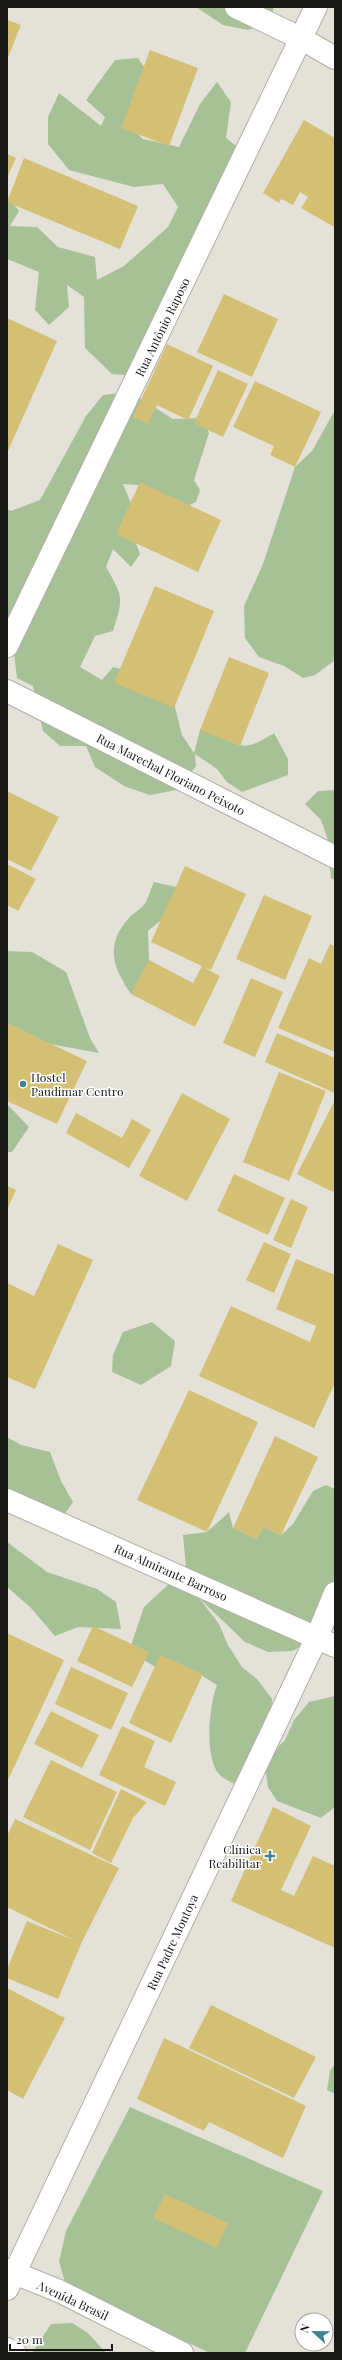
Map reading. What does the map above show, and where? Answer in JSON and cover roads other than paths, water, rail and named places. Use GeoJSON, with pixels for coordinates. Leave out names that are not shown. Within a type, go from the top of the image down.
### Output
{"type":"FeatureCollection","features":[{"type":"Feature","properties":{"kind":"street"},"geometry":{"type":"LineString","coordinates":[[236,7],[302,39],[335,58]]}},
{"type":"Feature","properties":{"kind":"street","name":"Rua Antônio Raposo"},"geometry":{"type":"LineString","coordinates":[[7,646],[302,39],[316,7]]}},
{"type":"Feature","properties":{"kind":"street","name":"Rua Marechal Floriano Peixoto"},"geometry":{"type":"LineString","coordinates":[[7,691],[335,857]]}},
{"type":"Feature","properties":{"kind":"street","name":"Rua Almirante Barroso"},"geometry":{"type":"LineString","coordinates":[[7,1500],[326,1641]]}},
{"type":"Feature","properties":{"kind":"street","name":"Rua Padre Montoya"},"geometry":{"type":"LineString","coordinates":[[10,2277],[326,1641],[335,1593]]}},
{"type":"Feature","properties":{"kind":"street","name":"Avenida Brasil"},"geometry":{"type":"LineString","coordinates":[[10,2277],[59,2291],[182,2353]]}},
{"type":"Feature","properties":{"kind":"street"},"geometry":{"type":"LineString","coordinates":[[7,2349],[15,2353]]}},
{"type":"Feature","properties":{"kind":"place","name":"Hostel Paudimar Centro"},"geometry":{"type":"Point","coordinates":[23,1084]}},
{"type":"Feature","properties":{"kind":"place","name":"Clínica Reabilitar"},"geometry":{"type":"Point","coordinates":[270,1856]}}]}
